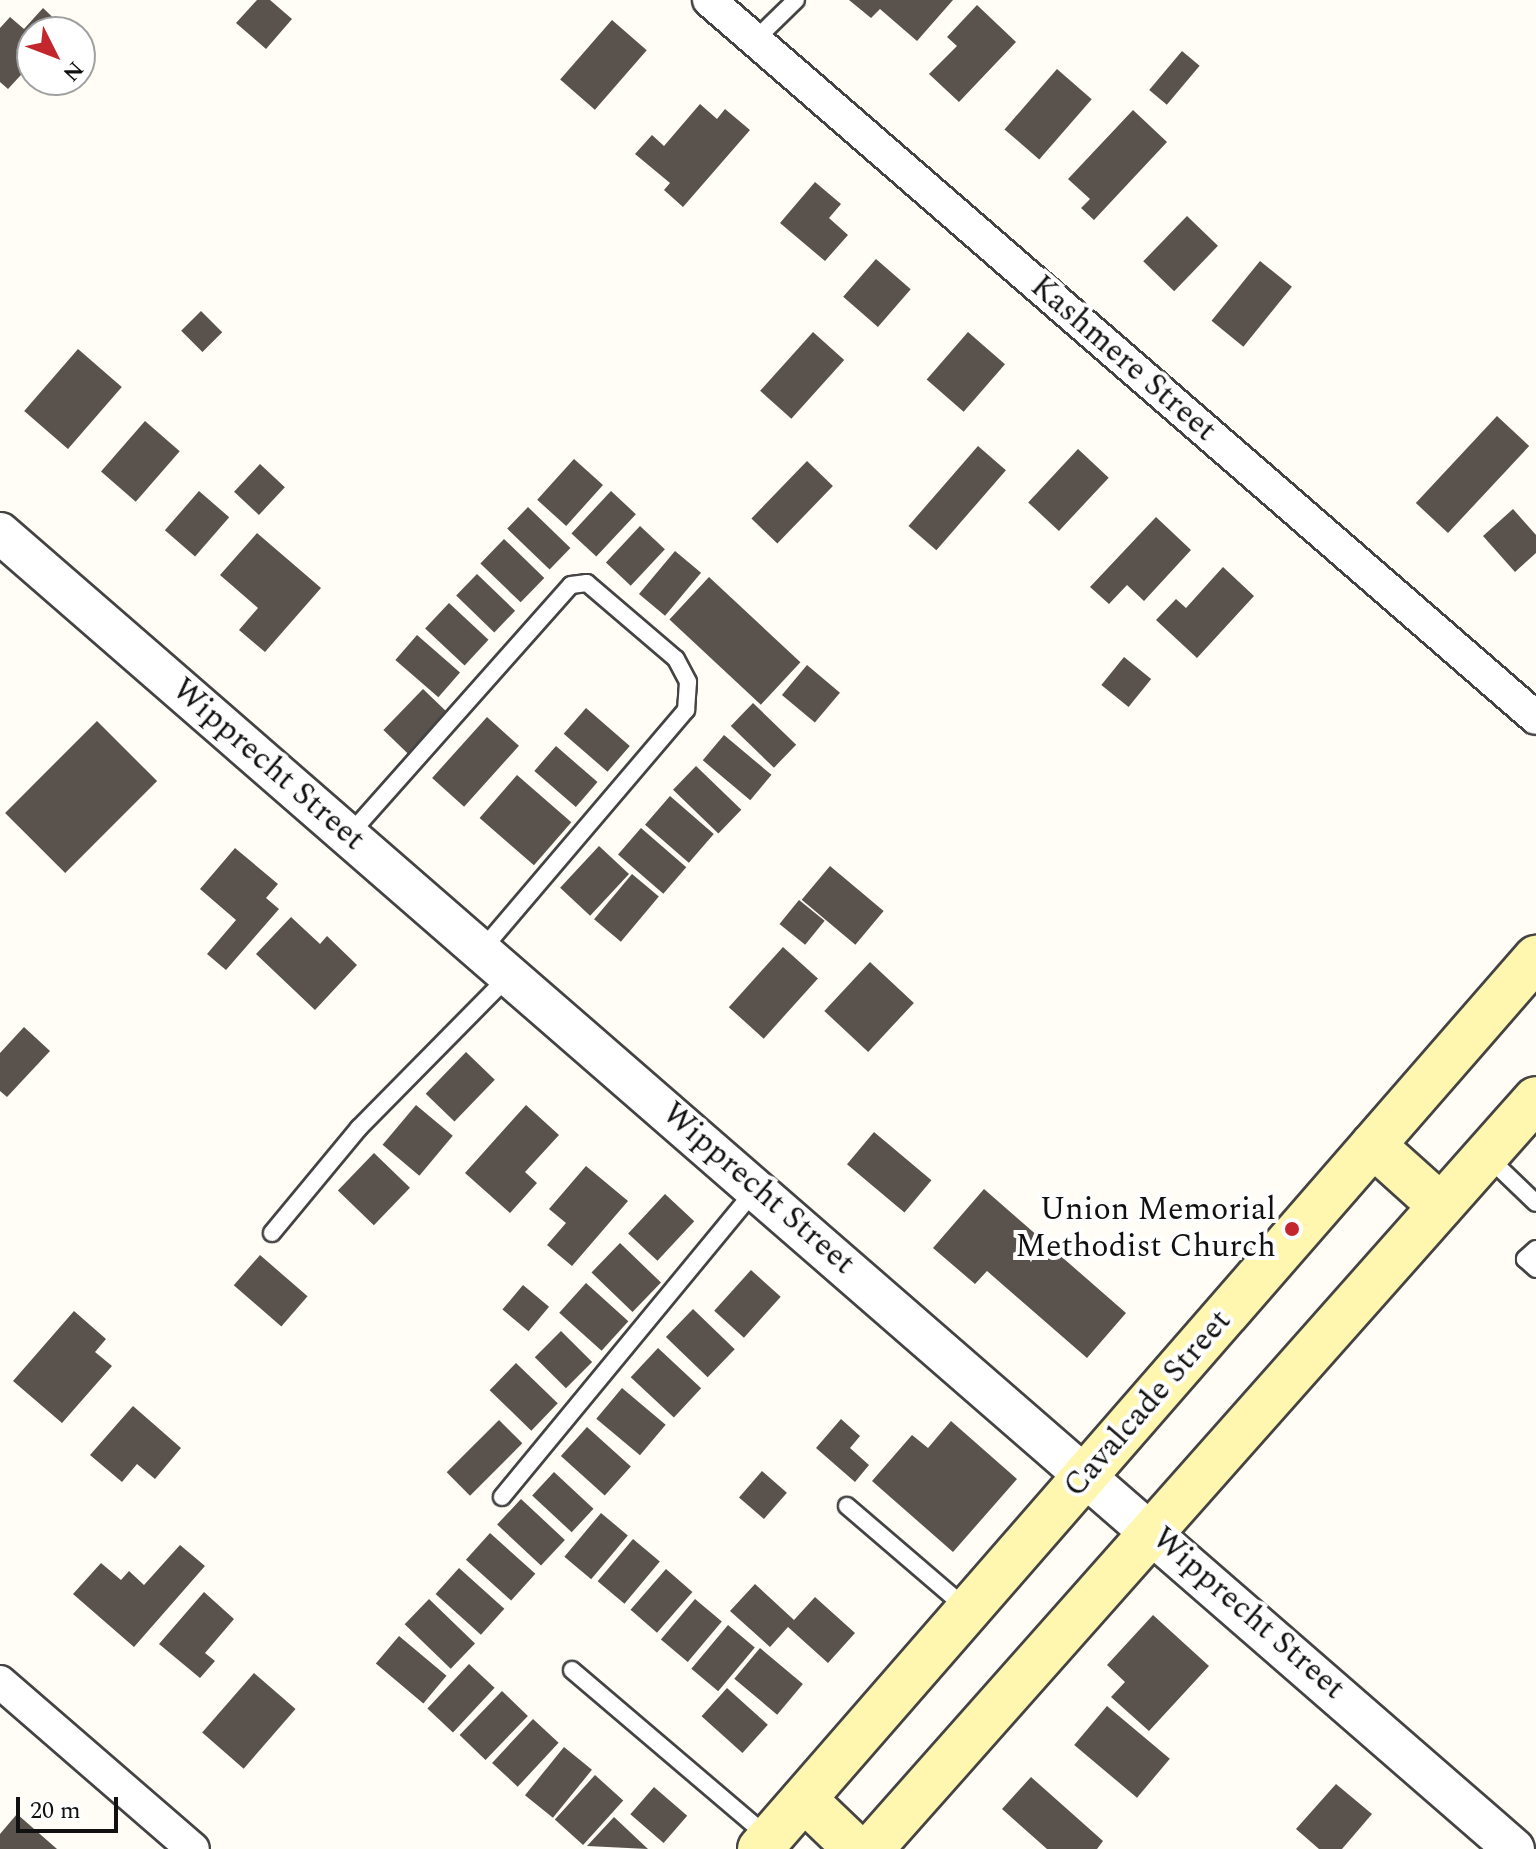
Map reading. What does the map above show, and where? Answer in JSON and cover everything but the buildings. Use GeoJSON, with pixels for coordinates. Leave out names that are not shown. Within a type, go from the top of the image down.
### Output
{"type":"FeatureCollection","features":[{"type":"Feature","properties":{"kind":"main road","name":"Cavalcade Street"},"geometry":{"type":"LineString","coordinates":[[764,1844],[1536,958]]}},
{"type":"Feature","properties":{"kind":"main road"},"geometry":{"type":"LineString","coordinates":[[871,1849],[1536,1099]]}},
{"type":"Feature","properties":{"kind":"main road"},"geometry":{"type":"LineString","coordinates":[[1373,1145],[1441,1206]]}},
{"type":"Feature","properties":{"kind":"main road"},"geometry":{"type":"LineString","coordinates":[[804,1799],[856,1849]]}},
{"type":"Feature","properties":{"kind":"street","name":"Kashmere Street"},"geometry":{"type":"LineString","coordinates":[[709,0],[1536,718]]}},
{"type":"Feature","properties":{"kind":"street","name":"Wipprecht Street"},"geometry":{"type":"LineString","coordinates":[[0,533],[1154,1531],[1514,1849]]}},
{"type":"Feature","properties":{"kind":"street"},"geometry":{"type":"LineString","coordinates":[[0,1682],[193,1849]]}},
{"type":"Feature","properties":{"kind":"lane"},"geometry":{"type":"LineString","coordinates":[[755,40],[796,0]]}},
{"type":"Feature","properties":{"kind":"lane"},"geometry":{"type":"LineString","coordinates":[[272,1233],[496,962],[686,710],[688,682],[676,659],[587,583],[571,585],[349,836]]}},
{"type":"Feature","properties":{"kind":"lane"},"geometry":{"type":"LineString","coordinates":[[1486,1155],[1536,1203]]}},
{"type":"Feature","properties":{"kind":"lane"},"geometry":{"type":"LineString","coordinates":[[502,1497],[757,1188]]}},
{"type":"Feature","properties":{"kind":"lane"},"geometry":{"type":"LineString","coordinates":[[1536,1249],[1525,1259],[1536,1269]]}},
{"type":"Feature","properties":{"kind":"lane"},"geometry":{"type":"LineString","coordinates":[[847,1506],[969,1610]]}},
{"type":"Feature","properties":{"kind":"lane"},"geometry":{"type":"LineString","coordinates":[[572,1670],[764,1844]]}},
{"type":"Feature","properties":{"kind":"place","name":"Union Memorial Methodist Church"},"geometry":{"type":"Point","coordinates":[1292,1229]}}]}
